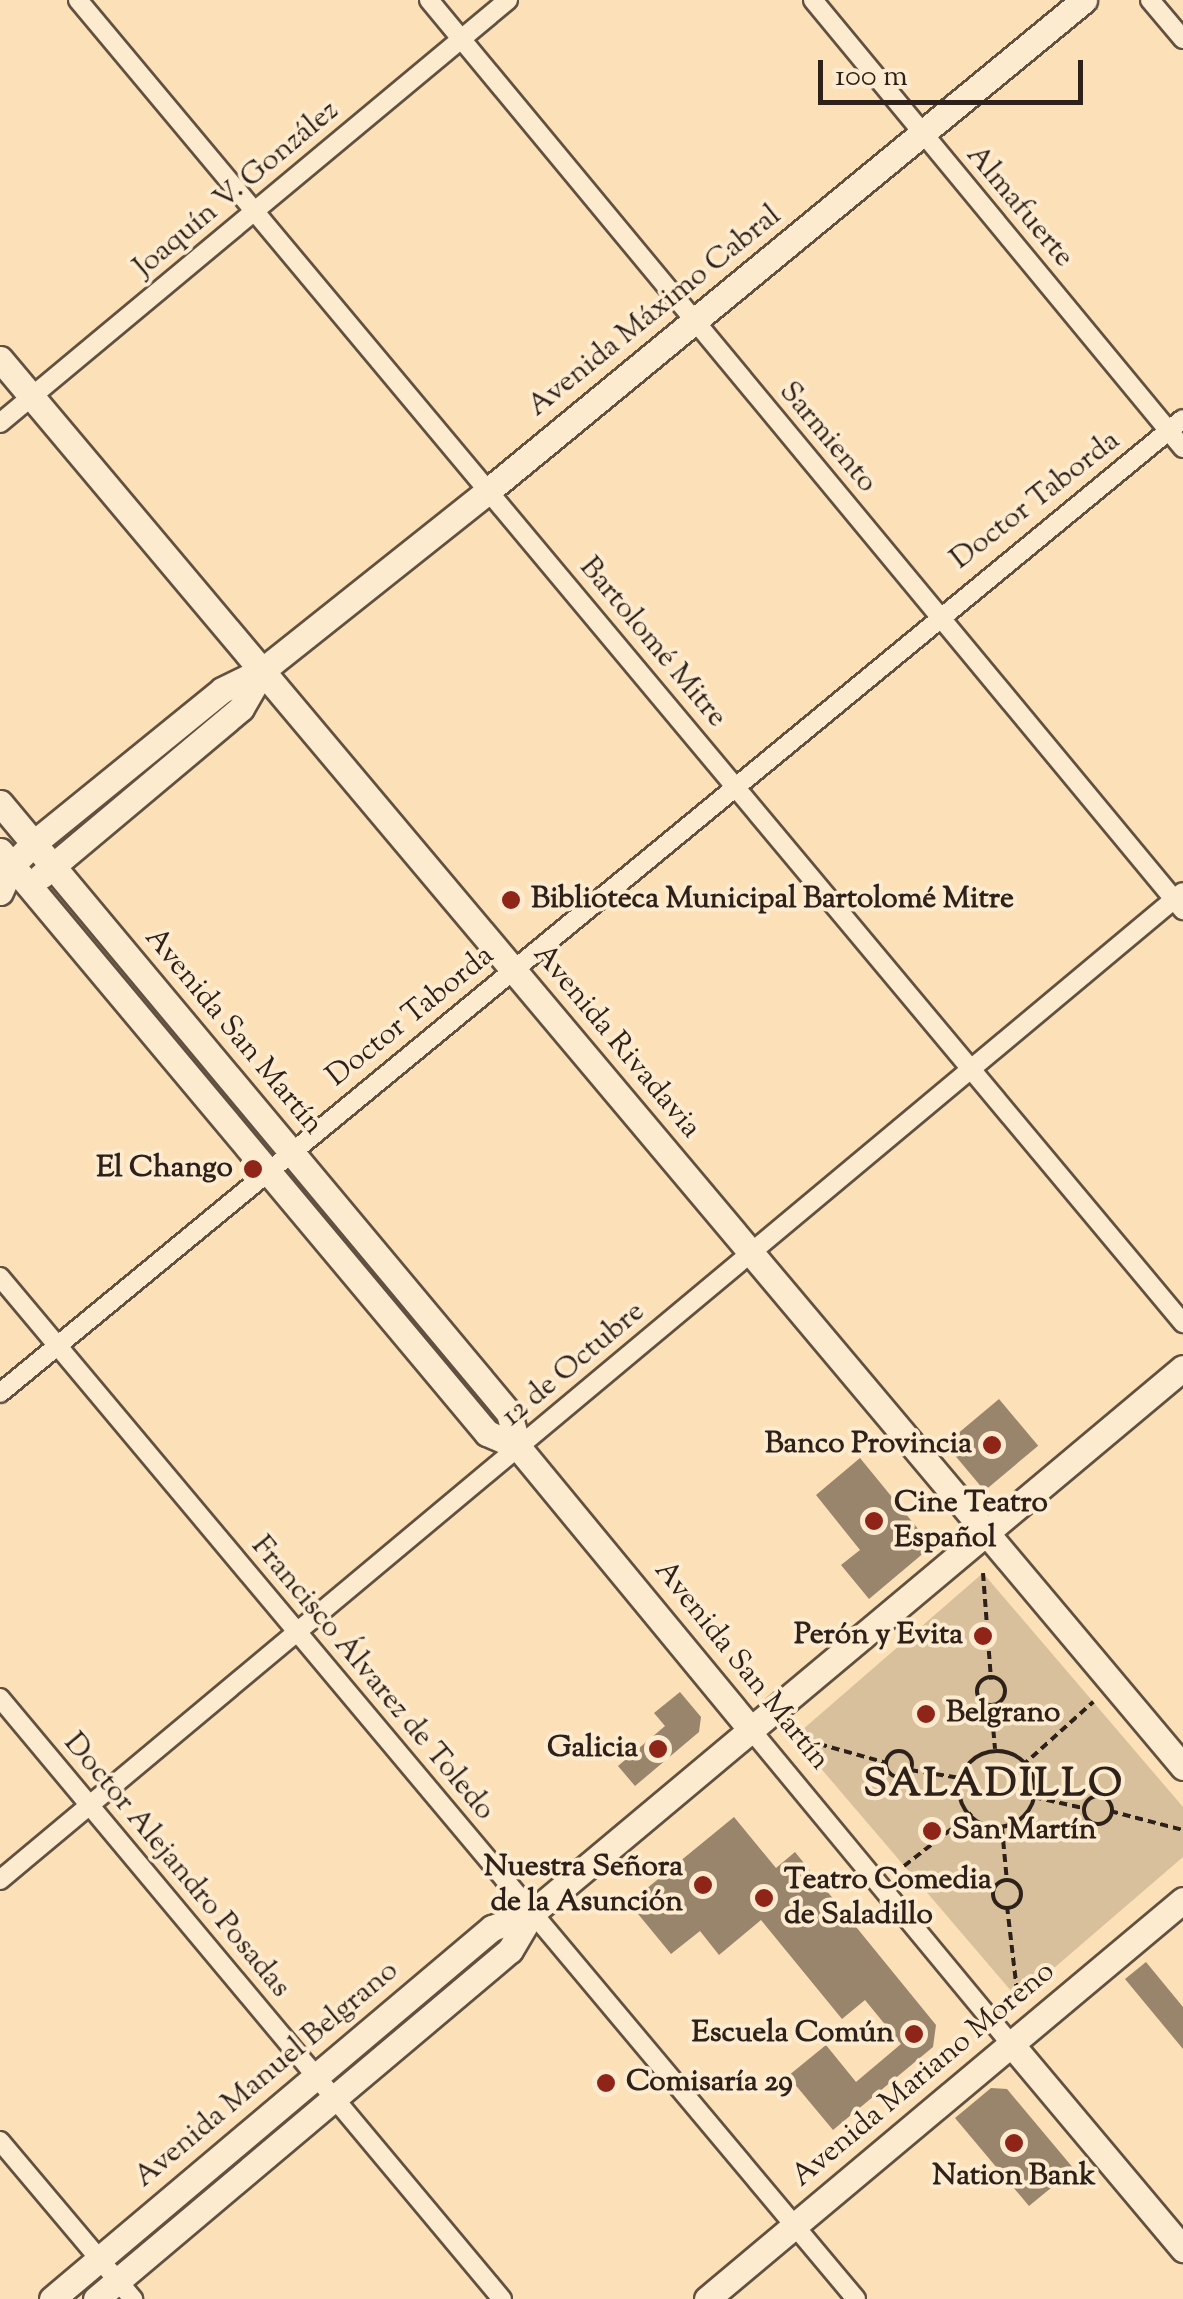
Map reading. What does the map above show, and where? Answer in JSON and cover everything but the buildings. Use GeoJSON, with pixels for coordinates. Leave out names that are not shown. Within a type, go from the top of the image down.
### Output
{"type":"FeatureCollection","features":[{"type":"Feature","properties":{"kind":"main road","name":"Avenida Máximo Cabral"},"geometry":{"type":"LineString","coordinates":[[263,670],[241,708],[30,887],[0,894],[6,858],[34,843],[222,690],[263,670],[489,490],[1084,0]]}},
{"type":"Feature","properties":{"kind":"main road","name":"Avenida Rivadavia"},"geometry":{"type":"LineString","coordinates":[[0,359],[1183,1767]]}},
{"type":"Feature","properties":{"kind":"main road","name":"Avenida San Martín"},"geometry":{"type":"LineString","coordinates":[[0,803],[509,1412],[518,1447],[752,1731]]}},
{"type":"Feature","properties":{"kind":"main road","name":"Avenida San Martín"},"geometry":{"type":"LineString","coordinates":[[6,858],[487,1433],[518,1447]]}},
{"type":"Feature","properties":{"kind":"main road","name":"Avenida Manuel Belgrano"},"geometry":{"type":"LineString","coordinates":[[52,2299],[492,1928],[532,1913],[1183,1368]]}},
{"type":"Feature","properties":{"kind":"main road","name":"Avenida Mariano Moreno"},"geometry":{"type":"LineString","coordinates":[[707,2299],[1183,1900]]}},
{"type":"Feature","properties":{"kind":"main road","name":"Avenida Manuel Belgrano"},"geometry":{"type":"LineString","coordinates":[[96,2299],[125,2290],[334,2098],[510,1950],[532,1913]]}},
{"type":"Feature","properties":{"kind":"main road","name":"Avenida San Martín"},"geometry":{"type":"LineString","coordinates":[[1011,2044],[1183,2249]]}},
{"type":"Feature","properties":{"kind":"street","name":"Bartolomé Mitre"},"geometry":{"type":"LineString","coordinates":[[78,0],[1183,1323]]}},
{"type":"Feature","properties":{"kind":"street","name":"Sarmiento"},"geometry":{"type":"LineString","coordinates":[[429,0],[1180,900]]}},
{"type":"Feature","properties":{"kind":"street","name":"Joaquín V. González"},"geometry":{"type":"LineString","coordinates":[[0,422],[508,0]]}},
{"type":"Feature","properties":{"kind":"street","name":"Almafuerte"},"geometry":{"type":"LineString","coordinates":[[813,0],[924,135],[1176,425],[1183,448]]}},
{"type":"Feature","properties":{"kind":"street"},"geometry":{"type":"LineString","coordinates":[[1150,0],[1183,39]]}},
{"type":"Feature","properties":{"kind":"street","name":"Doctor Taborda"},"geometry":{"type":"LineString","coordinates":[[0,1392],[938,614],[1176,425]]}},
{"type":"Feature","properties":{"kind":"street","name":"12 de Octubre"},"geometry":{"type":"LineString","coordinates":[[0,1880],[971,1068],[1180,900]]}},
{"type":"Feature","properties":{"kind":"street","name":"Francisco Álvarez de Toledo"},"geometry":{"type":"LineString","coordinates":[[0,1278],[856,2299]]}},
{"type":"Feature","properties":{"kind":"street","name":"Doctor Alejandro Posadas"},"geometry":{"type":"LineString","coordinates":[[0,1698],[502,2299]]}},
{"type":"Feature","properties":{"kind":"street","name":"Avenida San Martín"},"geometry":{"type":"LineString","coordinates":[[752,1731],[1011,2044]]}},
{"type":"Feature","properties":{"kind":"street"},"geometry":{"type":"LineString","coordinates":[[0,2141],[125,2290]]}},
{"type":"Feature","properties":{"kind":"path"},"geometry":{"type":"LineString","coordinates":[[983,1573],[991,1680]]}},
{"type":"Feature","properties":{"kind":"path"},"geometry":{"type":"LineString","coordinates":[[991,1680],[974,1688],[976,1697],[991,1702]]}},
{"type":"Feature","properties":{"kind":"path"},"geometry":{"type":"LineString","coordinates":[[991,1680],[1009,1690],[991,1702]]}},
{"type":"Feature","properties":{"kind":"path"},"geometry":{"type":"LineString","coordinates":[[991,1702],[995,1749]]}},
{"type":"Feature","properties":{"kind":"path"},"geometry":{"type":"LineString","coordinates":[[1022,1766],[1093,1702]]}},
{"type":"Feature","properties":{"kind":"path"},"geometry":{"type":"LineString","coordinates":[[794,1737],[887,1763],[897,1781],[909,1770]]}},
{"type":"Feature","properties":{"kind":"path"},"geometry":{"type":"LineString","coordinates":[[995,1749],[1022,1766],[1034,1797],[1024,1822],[1002,1828],[972,1814],[960,1778],[969,1758],[995,1749]]}},
{"type":"Feature","properties":{"kind":"path"},"geometry":{"type":"LineString","coordinates":[[887,1763],[893,1751],[906,1750],[909,1770]]}},
{"type":"Feature","properties":{"kind":"path"},"geometry":{"type":"LineString","coordinates":[[909,1770],[960,1778]]}},
{"type":"Feature","properties":{"kind":"path"},"geometry":{"type":"LineString","coordinates":[[1110,1811],[1098,1828],[1087,1822],[1086,1809],[1100,1794],[1110,1811],[1183,1830]]}},
{"type":"Feature","properties":{"kind":"path"},"geometry":{"type":"LineString","coordinates":[[1034,1797],[1086,1809]]}},
{"type":"Feature","properties":{"kind":"path"},"geometry":{"type":"LineString","coordinates":[[904,1866],[972,1814]]}},
{"type":"Feature","properties":{"kind":"path"},"geometry":{"type":"LineString","coordinates":[[1002,1828],[1007,1882],[1023,1896],[1008,1906]]}},
{"type":"Feature","properties":{"kind":"path"},"geometry":{"type":"LineString","coordinates":[[1007,1882],[998,1884],[992,1898],[1008,1906]]}},
{"type":"Feature","properties":{"kind":"path"},"geometry":{"type":"LineString","coordinates":[[1008,1906],[1018,1999]]}},
{"type":"Feature","properties":{"kind":"shaded area"},"geometry":{"type":"Polygon","coordinates":[[[53,888],[257,1131],[252,1135],[48,892],[53,888]]]}},
{"type":"Feature","properties":{"kind":"shaded area"},"geometry":{"type":"Polygon","coordinates":[[[299,1183],[502,1425],[498,1428],[295,1186],[299,1183]]]}},
{"type":"Feature","properties":{"kind":"shaded area"},"geometry":{"type":"Polygon","coordinates":[[[983,1573],[1183,1807],[1183,1857],[1018,1999],[794,1737],[983,1573]]]}},
{"type":"Feature","properties":{"kind":"place","name":"Biblioteca Municipal Bartolomé Mitre"},"geometry":{"type":"Point","coordinates":[511,900]}},
{"type":"Feature","properties":{"kind":"place","name":"El Chango"},"geometry":{"type":"Point","coordinates":[253,1169]}},
{"type":"Feature","properties":{"kind":"place","name":"Banco Provincia"},"geometry":{"type":"Point","coordinates":[992,1445]}},
{"type":"Feature","properties":{"kind":"place","name":"Cine Teatro Español"},"geometry":{"type":"Point","coordinates":[874,1521]}},
{"type":"Feature","properties":{"kind":"place","name":"Perón y Evita"},"geometry":{"type":"Point","coordinates":[983,1636]}},
{"type":"Feature","properties":{"kind":"place","name":"Belgrano"},"geometry":{"type":"Point","coordinates":[926,1714]}},
{"type":"Feature","properties":{"kind":"place","name":"Galicia"},"geometry":{"type":"Point","coordinates":[658,1749]}},
{"type":"Feature","properties":{"kind":"place","name":"San Martín"},"geometry":{"type":"Point","coordinates":[932,1831]}},
{"type":"Feature","properties":{"kind":"place","name":"Nuestra Señora de la Asunción"},"geometry":{"type":"Point","coordinates":[703,1885]}},
{"type":"Feature","properties":{"kind":"place","name":"Teatro Comedia de Saladillo"},"geometry":{"type":"Point","coordinates":[764,1898]}},
{"type":"Feature","properties":{"kind":"place","name":"Escuela Común"},"geometry":{"type":"Point","coordinates":[914,2034]}},
{"type":"Feature","properties":{"kind":"place","name":"Comisaría 29"},"geometry":{"type":"Point","coordinates":[606,2083]}},
{"type":"Feature","properties":{"kind":"place","name":"Nation Bank"},"geometry":{"type":"Point","coordinates":[1014,2143]}},
{"type":"Feature","properties":{"kind":"district","name":"SALADILLO"},"geometry":{"type":"Point","coordinates":[994,1786]}}]}
